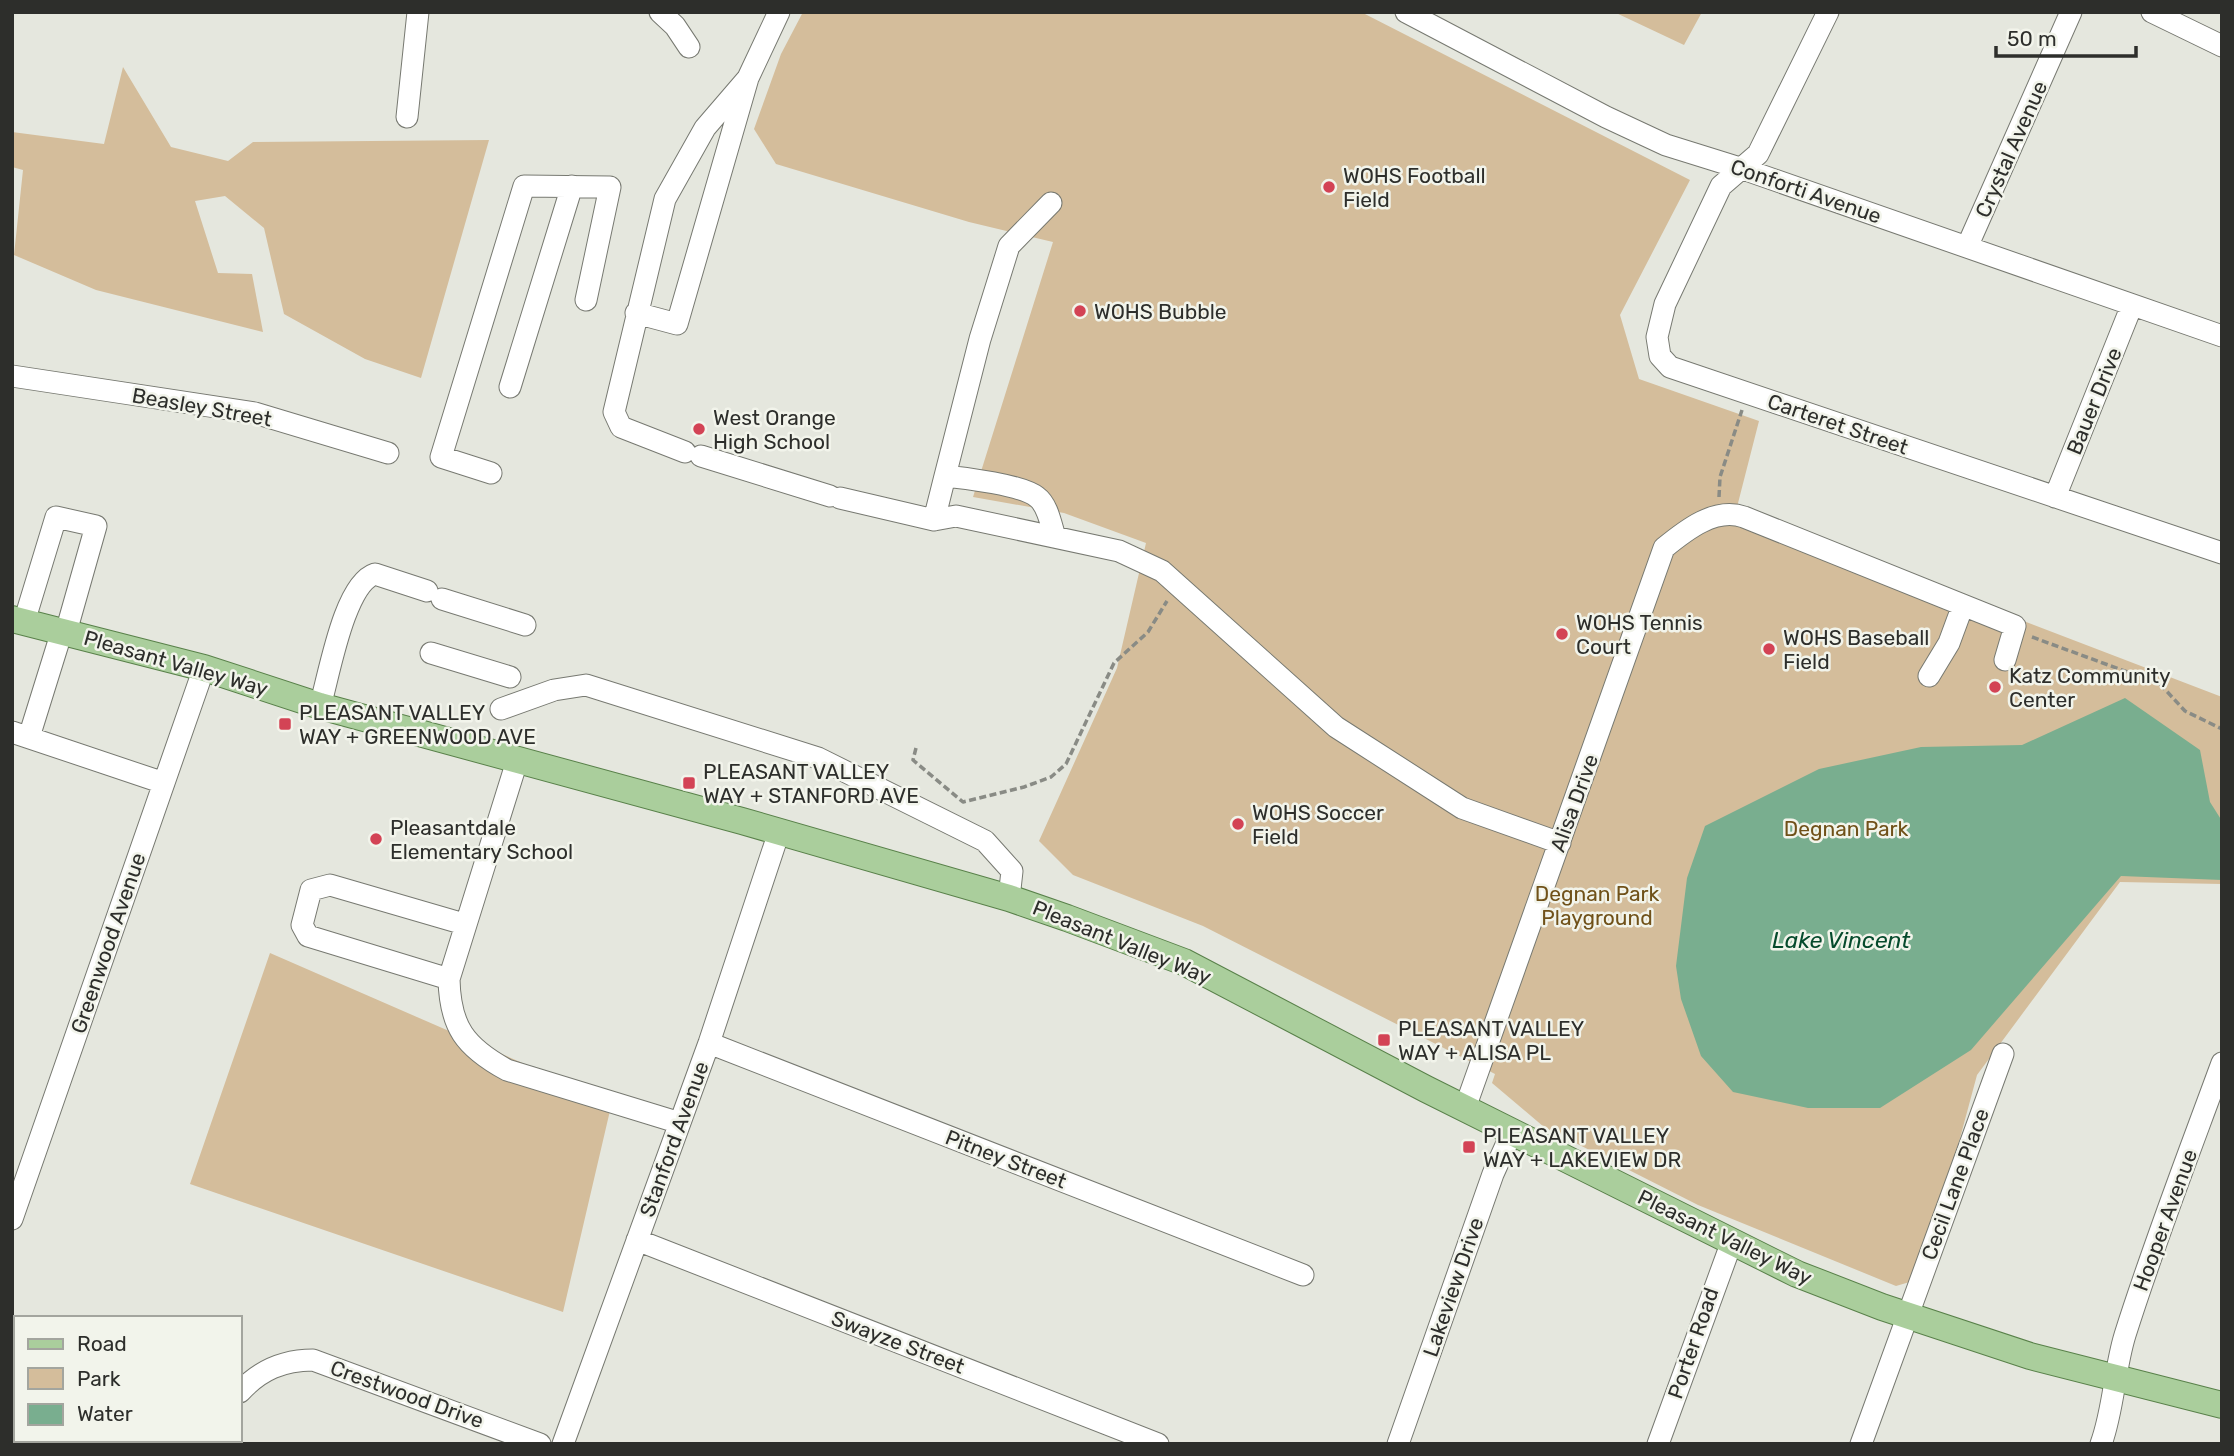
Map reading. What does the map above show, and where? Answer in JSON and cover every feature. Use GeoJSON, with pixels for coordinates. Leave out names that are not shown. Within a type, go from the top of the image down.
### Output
{"type":"FeatureCollection","features":[{"type":"Feature","properties":{"kind":"main road","name":"Pleasant Valley Way"},"geometry":{"type":"LineString","coordinates":[[16,622],[64,631],[204,668],[320,706],[1009,898],[1184,962],[1731,1244],[1797,1274],[1907,1315],[2116,1380],[2222,1405]]}},
{"type":"Feature","properties":{"kind":"street"},"geometry":{"type":"LineString","coordinates":[[407,117],[418,12]]}},
{"type":"Feature","properties":{"kind":"street"},"geometry":{"type":"LineString","coordinates":[[660,12],[675,26],[690,47]]}},
{"type":"Feature","properties":{"kind":"street"},"geometry":{"type":"LineString","coordinates":[[636,313],[677,324],[748,78],[779,12]]}},
{"type":"Feature","properties":{"kind":"street","name":"Conforti Avenue"},"geometry":{"type":"LineString","coordinates":[[1406,12],[1606,117],[1666,145],[1743,169],[2222,336]]}},
{"type":"Feature","properties":{"kind":"street","name":"Carteret Street"},"geometry":{"type":"LineString","coordinates":[[1828,12],[1758,154],[1721,186],[1665,304],[1657,337],[1660,356],[1670,367],[2222,554]]}},
{"type":"Feature","properties":{"kind":"street","name":"Crystal Avenue"},"geometry":{"type":"LineString","coordinates":[[1967,247],[2071,12]]}},
{"type":"Feature","properties":{"kind":"street"},"geometry":{"type":"LineString","coordinates":[[2152,12],[2222,46]]}},
{"type":"Feature","properties":{"kind":"street"},"geometry":{"type":"LineString","coordinates":[[748,78],[705,128],[665,199],[614,412],[621,427],[693,454],[835,497],[934,520],[956,516],[1119,551],[1162,571],[1336,727],[1462,808],[1560,843]]}},
{"type":"Feature","properties":{"kind":"street"},"geometry":{"type":"LineString","coordinates":[[491,473],[441,457],[524,186],[610,187],[586,300]]}},
{"type":"Feature","properties":{"kind":"street"},"geometry":{"type":"LineString","coordinates":[[510,387],[572,186]]}},
{"type":"Feature","properties":{"kind":"street"},"geometry":{"type":"LineString","coordinates":[[934,520],[980,339],[1009,246],[1051,204]]}},
{"type":"Feature","properties":{"kind":"street","name":"Bauer Drive"},"geometry":{"type":"LineString","coordinates":[[2055,497],[2132,305]]}},
{"type":"Feature","properties":{"kind":"street","name":"Beasley Street"},"geometry":{"type":"LineString","coordinates":[[12,376],[255,413],[388,453]]}},
{"type":"Feature","properties":{"kind":"street"},"geometry":{"type":"LineString","coordinates":[[945,476],[979,480],[1036,495],[1044,505],[1055,537]]}},
{"type":"Feature","properties":{"kind":"street","name":"Alisa Drive"},"geometry":{"type":"LineString","coordinates":[[1465,1108],[1664,548],[1687,529],[1732,513],[1963,605]]}},
{"type":"Feature","properties":{"kind":"street"},"geometry":{"type":"LineString","coordinates":[[16,622],[56,517],[96,526],[64,631],[21,734],[164,783]]}},
{"type":"Feature","properties":{"kind":"street"},"geometry":{"type":"LineString","coordinates":[[320,706],[347,610],[364,580],[375,574],[526,625]]}},
{"type":"Feature","properties":{"kind":"street"},"geometry":{"type":"LineString","coordinates":[[1928,676],[1949,643],[1963,605],[2015,626],[2006,660]]}},
{"type":"Feature","properties":{"kind":"street"},"geometry":{"type":"LineString","coordinates":[[431,653],[510,677]]}},
{"type":"Feature","properties":{"kind":"street","name":"Greenwood Avenue"},"geometry":{"type":"LineString","coordinates":[[12,1219],[204,668]]}},
{"type":"Feature","properties":{"kind":"street"},"geometry":{"type":"LineString","coordinates":[[501,709],[554,690],[586,685],[818,758],[985,841],[1013,871],[1009,898]]}},
{"type":"Feature","properties":{"kind":"street"},"geometry":{"type":"LineString","coordinates":[[517,761],[449,979],[450,1005],[456,1023],[467,1041],[485,1058],[507,1070],[680,1123]]}},
{"type":"Feature","properties":{"kind":"street","name":"Stanford Avenue"},"geometry":{"type":"LineString","coordinates":[[562,1444],[709,1043],[779,832]]}},
{"type":"Feature","properties":{"kind":"street"},"geometry":{"type":"LineString","coordinates":[[449,979],[308,936],[302,925],[311,890],[330,885],[464,924]]}},
{"type":"Feature","properties":{"kind":"street","name":"Pitney Street"},"geometry":{"type":"LineString","coordinates":[[709,1043],[1303,1275]]}},
{"type":"Feature","properties":{"kind":"street","name":"Cecil Lane Place"},"geometry":{"type":"LineString","coordinates":[[1861,1444],[2003,1054]]}},
{"type":"Feature","properties":{"kind":"street","name":"Hooper Avenue"},"geometry":{"type":"LineString","coordinates":[[2101,1444],[2109,1421],[2121,1349],[2137,1297],[2222,1063]]}},
{"type":"Feature","properties":{"kind":"street","name":"Lakeview Drive"},"geometry":{"type":"LineString","coordinates":[[1398,1444],[1493,1174],[1512,1132]]}},
{"type":"Feature","properties":{"kind":"street","name":"Swayze Street"},"geometry":{"type":"LineString","coordinates":[[637,1240],[1158,1444]]}},
{"type":"Feature","properties":{"kind":"street","name":"Porter Road"},"geometry":{"type":"LineString","coordinates":[[1658,1444],[1731,1244]]}},
{"type":"Feature","properties":{"kind":"street","name":"Crestwood Drive"},"geometry":{"type":"LineString","coordinates":[[242,1390],[264,1371],[279,1364],[313,1360],[540,1444]]}},
{"type":"Feature","properties":{"kind":"path"},"geometry":{"type":"LineString","coordinates":[[916,748],[913,760],[963,802],[1024,787],[1051,777],[1066,764],[1114,663],[1148,632],[1177,584]]}},
{"type":"Feature","properties":{"kind":"green space"},"geometry":{"type":"Polygon","coordinates":[[[803,12],[1361,12],[1690,180],[1620,315],[1639,379],[1759,421],[1736,511],[2222,697],[2222,884],[2120,882],[1977,1075],[1924,1272],[1913,1281],[1896,1286],[1698,1205],[1544,1127],[1492,1083],[1495,1074],[1203,926],[1073,875],[1039,841],[1117,668],[1146,543],[1064,513],[973,497],[1053,242],[969,222],[776,164],[754,129],[781,54],[803,12]]]}},
{"type":"Feature","properties":{"kind":"green space"},"geometry":{"type":"Polygon","coordinates":[[[1614,12],[1702,12],[1684,45],[1614,12]]]}},
{"type":"Feature","properties":{"kind":"green space"},"geometry":{"type":"Polygon","coordinates":[[[123,67],[171,147],[228,161],[253,142],[489,140],[421,378],[365,359],[284,314],[264,228],[225,196],[195,201],[218,273],[252,274],[263,332],[96,290],[14,255],[23,170],[12,167],[12,132],[104,144],[123,67]]]}},
{"type":"Feature","properties":{"kind":"green space"},"geometry":{"type":"Polygon","coordinates":[[[270,953],[612,1102],[563,1312],[190,1184],[270,953]]]}},
{"type":"Feature","properties":{"kind":"water","name":"Lake Vincent"},"geometry":{"type":"Polygon","coordinates":[[[2125,698],[2200,750],[2210,802],[2222,821],[2222,880],[2121,876],[1971,1050],[1880,1108],[1808,1108],[1733,1092],[1701,1056],[1681,999],[1676,966],[1687,878],[1705,826],[1819,769],[1921,747],[2022,745],[2125,698]]]}},
{"type":"Feature","properties":{"kind":"place","name":"WOHS Football Field"},"geometry":{"type":"Point","coordinates":[1329,187]}},
{"type":"Feature","properties":{"kind":"place","name":"WOHS Bubble"},"geometry":{"type":"Point","coordinates":[1080,311]}},
{"type":"Feature","properties":{"kind":"place","name":"West Orange High School"},"geometry":{"type":"Point","coordinates":[699,429]}},
{"type":"Feature","properties":{"kind":"place","name":"WOHS Tennis Court"},"geometry":{"type":"Point","coordinates":[1562,634]}},
{"type":"Feature","properties":{"kind":"place","name":"WOHS Baseball Field"},"geometry":{"type":"Point","coordinates":[1769,649]}},
{"type":"Feature","properties":{"kind":"place","name":"Katz Community Center"},"geometry":{"type":"Point","coordinates":[1995,687]}},
{"type":"Feature","properties":{"kind":"place","name":"PLEASANT VALLEY WAY + GREENWOOD AVE"},"geometry":{"type":"Point","coordinates":[285,724]}},
{"type":"Feature","properties":{"kind":"place","name":"PLEASANT VALLEY WAY + STANFORD AVE"},"geometry":{"type":"Point","coordinates":[689,783]}},
{"type":"Feature","properties":{"kind":"place","name":"WOHS Soccer Field"},"geometry":{"type":"Point","coordinates":[1238,824]}},
{"type":"Feature","properties":{"kind":"place","name":"Pleasantdale Elementary School"},"geometry":{"type":"Point","coordinates":[376,839]}},
{"type":"Feature","properties":{"kind":"place","name":"PLEASANT VALLEY WAY + ALISA PL"},"geometry":{"type":"Point","coordinates":[1384,1040]}},
{"type":"Feature","properties":{"kind":"place","name":"PLEASANT VALLEY WAY + LAKEVIEW DR"},"geometry":{"type":"Point","coordinates":[1469,1147]}},
{"type":"Feature","properties":{"kind":"park label","name":"Degnan Park"},"geometry":{"type":"Point","coordinates":[1846,828]}},
{"type":"Feature","properties":{"kind":"park label","name":"Degnan Park Playground"},"geometry":{"type":"Point","coordinates":[1597,905]}}]}
